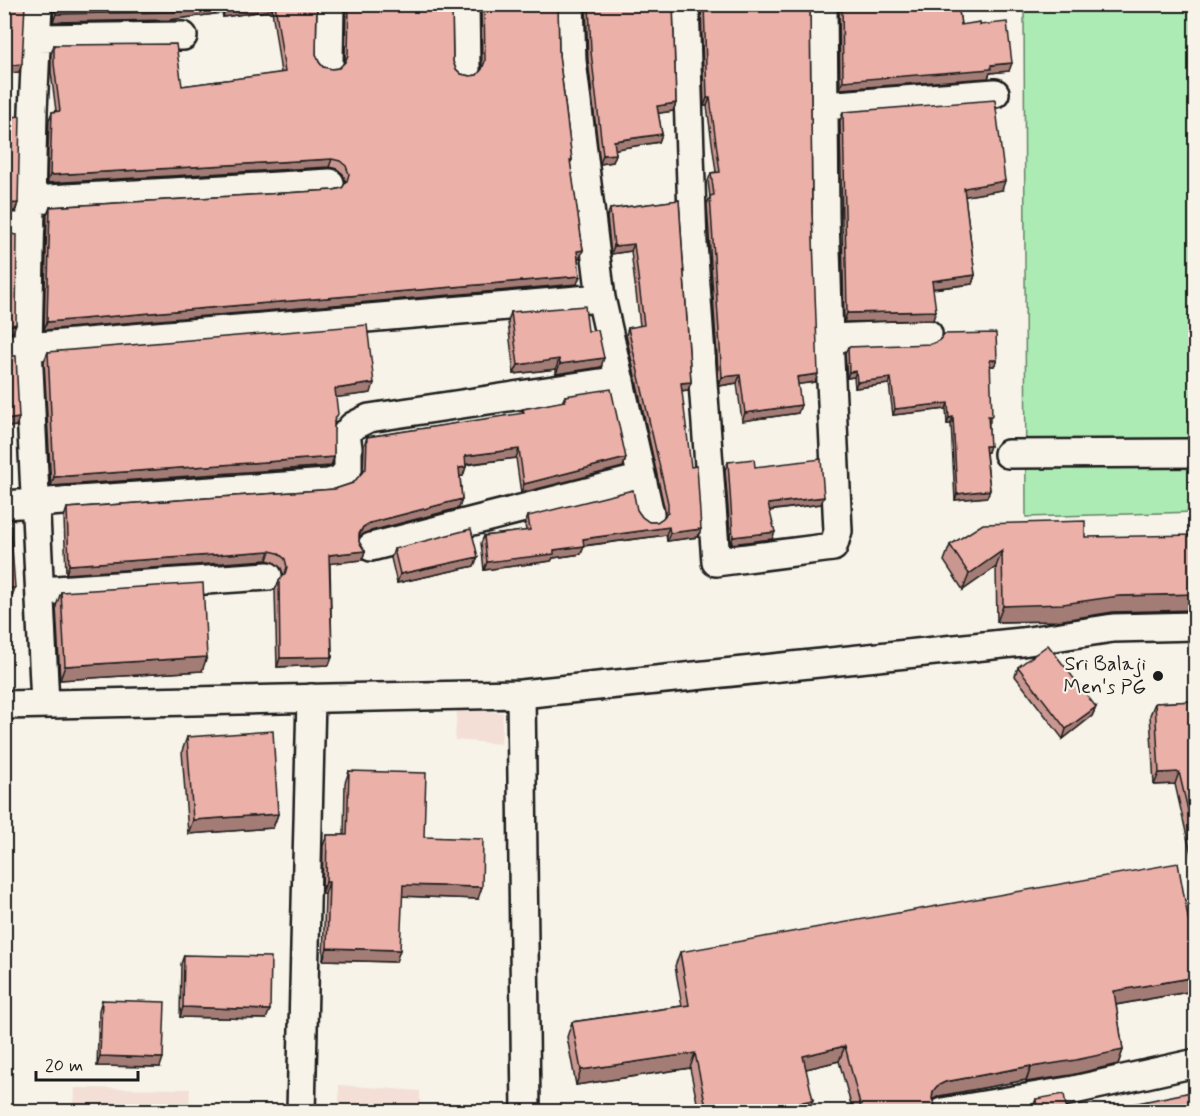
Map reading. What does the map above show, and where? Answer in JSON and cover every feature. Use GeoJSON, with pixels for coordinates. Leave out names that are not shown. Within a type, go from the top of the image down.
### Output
{"type":"FeatureCollection","features":[{"type":"Feature","properties":{"kind":"street"},"geometry":{"type":"LineString","coordinates":[[38,4],[31,200],[18,227],[16,348],[37,502],[45,704]]}},
{"type":"Feature","properties":{"kind":"street"},"geometry":{"type":"LineString","coordinates":[[329,62],[330,4]]}},
{"type":"Feature","properties":{"kind":"street"},"geometry":{"type":"LineString","coordinates":[[465,4],[466,69]]}},
{"type":"Feature","properties":{"kind":"street"},"geometry":{"type":"LineString","coordinates":[[570,4],[572,61],[601,298],[650,514]]}},
{"type":"Feature","properties":{"kind":"street"},"geometry":{"type":"LineString","coordinates":[[685,4],[693,244],[716,562],[833,547],[838,531],[829,338],[823,4]]}},
{"type":"Feature","properties":{"kind":"street"},"geometry":{"type":"LineString","coordinates":[[37,38],[183,36]]}},
{"type":"Feature","properties":{"kind":"street"},"geometry":{"type":"LineString","coordinates":[[824,106],[995,93]]}},
{"type":"Feature","properties":{"kind":"street"},"geometry":{"type":"LineString","coordinates":[[31,200],[330,183]]}},
{"type":"Feature","properties":{"kind":"street"},"geometry":{"type":"LineString","coordinates":[[16,348],[601,298]]}},
{"type":"Feature","properties":{"kind":"street"},"geometry":{"type":"LineString","coordinates":[[829,338],[928,334]]}},
{"type":"Feature","properties":{"kind":"street"},"geometry":{"type":"LineString","coordinates":[[4,505],[328,483],[339,480],[348,471],[346,434],[353,426],[369,418],[620,380]]}},
{"type":"Feature","properties":{"kind":"street"},"geometry":{"type":"LineString","coordinates":[[1008,454],[1196,453]]}},
{"type":"Feature","properties":{"kind":"street"},"geometry":{"type":"LineString","coordinates":[[371,547],[642,478]]}},
{"type":"Feature","properties":{"kind":"street"},"geometry":{"type":"LineString","coordinates":[[41,591],[268,576]]}},
{"type":"Feature","properties":{"kind":"street"},"geometry":{"type":"LineString","coordinates":[[4,705],[521,694],[1023,642],[1113,628],[1196,626]]}},
{"type":"Feature","properties":{"kind":"street"},"geometry":{"type":"LineString","coordinates":[[521,694],[526,1112]]}},
{"type":"Feature","properties":{"kind":"street"},"geometry":{"type":"LineString","coordinates":[[302,1112],[311,698]]}},
{"type":"Feature","properties":{"kind":"street"},"geometry":{"type":"LineString","coordinates":[[942,1112],[1077,1101],[1196,1063]]}},
{"type":"Feature","properties":{"kind":"shaded area"},"geometry":{"type":"Polygon","coordinates":[[[457,708],[503,713],[501,744],[455,740],[457,708]]]}},
{"type":"Feature","properties":{"kind":"shaded area"},"geometry":{"type":"Polygon","coordinates":[[[339,1085],[420,1091],[420,1111],[339,1111],[339,1085]]]}},
{"type":"Feature","properties":{"kind":"shaded area"},"geometry":{"type":"Polygon","coordinates":[[[75,1088],[190,1089],[189,1111],[74,1111],[75,1088]]]}},
{"type":"Feature","properties":{"kind":"green space"},"geometry":{"type":"Polygon","coordinates":[[[1024,5],[1195,5],[1195,512],[1026,517],[1024,5]]]}},
{"type":"Feature","properties":{"kind":"building"},"geometry":{"type":"Polygon","coordinates":[[[4,4],[25,4],[22,64],[4,66],[4,4]]]}},
{"type":"Feature","properties":{"kind":"building"},"geometry":{"type":"Polygon","coordinates":[[[56,4],[255,4],[226,8],[225,5],[172,12],[56,14],[56,4]]]}},
{"type":"Feature","properties":{"kind":"building"},"geometry":{"type":"Polygon","coordinates":[[[275,4],[317,4],[316,54],[323,67],[332,69],[339,68],[348,55],[349,4],[452,4],[453,62],[461,74],[470,76],[477,75],[485,61],[484,4],[558,4],[559,55],[572,160],[570,160],[583,250],[577,251],[580,276],[47,322],[50,207],[342,188],[349,174],[346,166],[332,159],[50,175],[52,112],[60,111],[54,45],[176,44],[182,86],[285,72],[275,4]]]}},
{"type":"Feature","properties":{"kind":"building"},"geometry":{"type":"Polygon","coordinates":[[[589,4],[673,4],[676,103],[657,106],[662,134],[614,141],[616,154],[603,155],[591,52],[589,4]]]}},
{"type":"Feature","properties":{"kind":"building"},"geometry":{"type":"Polygon","coordinates":[[[704,4],[810,4],[812,212],[818,374],[797,377],[801,405],[745,413],[740,375],[722,377],[710,196],[714,195],[711,173],[720,172],[710,98],[707,98],[704,4]]]}},
{"type":"Feature","properties":{"kind":"building"},"geometry":{"type":"Polygon","coordinates":[[[842,4],[958,4],[961,25],[1007,22],[1012,63],[991,65],[991,69],[843,81],[842,4]]]}},
{"type":"Feature","properties":{"kind":"building"},"geometry":{"type":"Polygon","coordinates":[[[995,100],[1005,181],[964,188],[975,275],[932,281],[936,311],[847,313],[843,112],[995,100]]]}},
{"type":"Feature","properties":{"kind":"building"},"geometry":{"type":"Polygon","coordinates":[[[20,116],[18,203],[4,204],[4,118],[20,116]]]}},
{"type":"Feature","properties":{"kind":"building"},"geometry":{"type":"Polygon","coordinates":[[[679,200],[691,382],[681,383],[691,467],[697,466],[701,529],[670,533],[669,527],[583,539],[584,546],[554,550],[554,554],[487,562],[484,536],[530,530],[528,516],[633,490],[637,510],[649,522],[657,522],[668,512],[668,503],[628,328],[644,325],[634,244],[614,246],[610,209],[679,200]]]}},
{"type":"Feature","properties":{"kind":"building"},"geometry":{"type":"Polygon","coordinates":[[[4,233],[17,235],[16,324],[4,327],[4,233]]]}},
{"type":"Feature","properties":{"kind":"building"},"geometry":{"type":"Polygon","coordinates":[[[585,306],[588,331],[598,330],[604,358],[560,364],[559,359],[518,365],[511,312],[585,306]]]}},
{"type":"Feature","properties":{"kind":"building"},"geometry":{"type":"Polygon","coordinates":[[[367,325],[374,383],[335,389],[338,414],[334,421],[334,457],[54,477],[48,352],[367,325]]]}},
{"type":"Feature","properties":{"kind":"building"},"geometry":{"type":"Polygon","coordinates":[[[996,333],[997,360],[990,360],[992,416],[988,416],[990,446],[985,446],[990,490],[957,494],[953,417],[949,418],[948,403],[895,409],[891,378],[857,382],[856,371],[849,372],[848,347],[931,344],[939,341],[944,334],[996,333]]]}},
{"type":"Feature","properties":{"kind":"building"},"geometry":{"type":"Polygon","coordinates":[[[4,355],[16,356],[19,418],[4,420],[4,355]]]}},
{"type":"Feature","properties":{"kind":"building"},"geometry":{"type":"Polygon","coordinates":[[[611,389],[626,458],[524,484],[519,449],[465,456],[466,467],[459,468],[462,499],[370,523],[363,527],[359,534],[359,542],[365,551],[329,555],[332,657],[280,658],[279,581],[287,567],[285,559],[278,553],[270,551],[69,565],[67,508],[335,489],[353,483],[366,468],[367,437],[524,413],[523,409],[565,401],[565,396],[611,389]]]}},
{"type":"Feature","properties":{"kind":"building"},"geometry":{"type":"Polygon","coordinates":[[[754,459],[755,467],[821,459],[824,497],[768,504],[775,532],[733,537],[728,462],[754,459]]]}},
{"type":"Feature","properties":{"kind":"building"},"geometry":{"type":"Polygon","coordinates":[[[4,520],[10,520],[15,588],[4,588],[4,520]]]}},
{"type":"Feature","properties":{"kind":"building"},"geometry":{"type":"Polygon","coordinates":[[[1085,521],[1085,537],[1196,535],[1196,594],[1119,596],[1063,604],[1003,606],[1002,551],[969,574],[950,545],[983,524],[1085,521]]]}},
{"type":"Feature","properties":{"kind":"building"},"geometry":{"type":"Polygon","coordinates":[[[471,529],[478,557],[400,574],[394,549],[471,529]]]}},
{"type":"Feature","properties":{"kind":"building"},"geometry":{"type":"Polygon","coordinates":[[[203,583],[207,657],[65,666],[61,592],[203,583]]]}},
{"type":"Feature","properties":{"kind":"building"},"geometry":{"type":"Polygon","coordinates":[[[1048,645],[1096,707],[1066,729],[1018,667],[1048,645]]]}},
{"type":"Feature","properties":{"kind":"building"},"geometry":{"type":"Polygon","coordinates":[[[1196,701],[1196,844],[1179,772],[1159,773],[1155,703],[1196,701]]]}},
{"type":"Feature","properties":{"kind":"building"},"geometry":{"type":"Polygon","coordinates":[[[273,731],[278,814],[193,820],[187,737],[273,731]]]}},
{"type":"Feature","properties":{"kind":"building"},"geometry":{"type":"Polygon","coordinates":[[[349,771],[426,773],[424,837],[483,839],[482,887],[403,885],[400,950],[327,948],[329,882],[326,882],[327,835],[347,835],[349,771]]]}},
{"type":"Feature","properties":{"kind":"building"},"geometry":{"type":"Polygon","coordinates":[[[1178,863],[1196,961],[1196,977],[1114,991],[1123,1050],[945,1082],[933,1091],[932,1099],[936,1108],[941,1112],[862,1112],[845,1046],[803,1056],[813,1100],[750,1112],[707,1112],[695,1053],[581,1070],[572,1022],[689,1005],[680,952],[1178,863]]]}},
{"type":"Feature","properties":{"kind":"building"},"geometry":{"type":"Polygon","coordinates":[[[184,955],[271,957],[270,1010],[183,1007],[184,955]]]}},
{"type":"Feature","properties":{"kind":"building"},"geometry":{"type":"Polygon","coordinates":[[[102,1000],[165,1002],[163,1058],[100,1056],[102,1000]]]}},
{"type":"Feature","properties":{"kind":"building"},"geometry":{"type":"Polygon","coordinates":[[[1196,1091],[1196,1112],[1094,1112],[1196,1091]]]}},
{"type":"Feature","properties":{"kind":"building"},"geometry":{"type":"Polygon","coordinates":[[[1064,1094],[1067,1112],[1037,1112],[1036,1099],[1064,1094]]]}},
{"type":"Feature","properties":{"kind":"place","name":"Sri Balaji Men's PG"},"geometry":{"type":"Point","coordinates":[1158,676]}}]}
